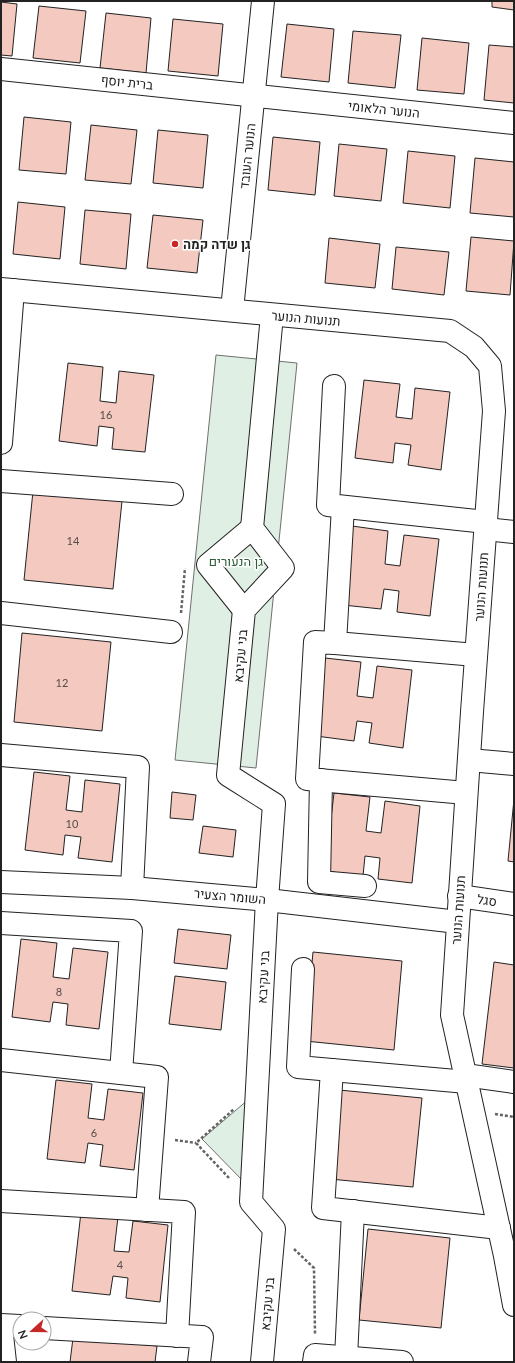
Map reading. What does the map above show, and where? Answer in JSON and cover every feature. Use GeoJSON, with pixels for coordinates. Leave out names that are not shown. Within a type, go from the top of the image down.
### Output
{"type":"FeatureCollection","features":[{"type":"Feature","properties":{"kind":"street","name":"הנוער העובד"},"geometry":{"type":"LineString","coordinates":[[232,310],[263,1]]}},
{"type":"Feature","properties":{"kind":"street","name":"ברית יוסף"},"geometry":{"type":"LineString","coordinates":[[1,69],[254,95]]}},
{"type":"Feature","properties":{"kind":"street","name":"הנוער הלאומי"},"geometry":{"type":"LineString","coordinates":[[254,95],[514,123]]}},
{"type":"Feature","properties":{"kind":"street","name":"תנועות הנוער"},"geometry":{"type":"LineString","coordinates":[[7,289],[450,331],[474,348],[490,366],[494,411],[466,794],[452,1015],[499,1228],[514,1305]]}},
{"type":"Feature","properties":{"kind":"street"},"geometry":{"type":"LineString","coordinates":[[1,443],[7,289]]}},
{"type":"Feature","properties":{"kind":"street"},"geometry":{"type":"LineString","coordinates":[[208,565],[252,528],[272,315]]}},
{"type":"Feature","properties":{"kind":"street"},"geometry":{"type":"LineString","coordinates":[[334,386],[328,505],[486,526],[514,532]]}},
{"type":"Feature","properties":{"kind":"street"},"geometry":{"type":"LineString","coordinates":[[1,481],[172,494]]}},
{"type":"Feature","properties":{"kind":"street"},"geometry":{"type":"LineString","coordinates":[[335,643],[343,507]]}},
{"type":"Feature","properties":{"kind":"street","name":"בני עקיבא"},"geometry":{"type":"LineString","coordinates":[[251,1202],[267,900],[274,804],[228,775],[244,610],[284,568],[252,528]]}},
{"type":"Feature","properties":{"kind":"street","name":"בני עקיבא"},"geometry":{"type":"LineString","coordinates":[[208,565],[244,610]]}},
{"type":"Feature","properties":{"kind":"street"},"geometry":{"type":"LineString","coordinates":[[1,612],[171,632]]}},
{"type":"Feature","properties":{"kind":"street"},"geometry":{"type":"LineString","coordinates":[[466,794],[307,779],[315,642],[476,655]]}},
{"type":"Feature","properties":{"kind":"street"},"geometry":{"type":"LineString","coordinates":[[1,755],[138,767],[132,888]]}},
{"type":"Feature","properties":{"kind":"street"},"geometry":{"type":"LineString","coordinates":[[469,760],[514,764]]}},
{"type":"Feature","properties":{"kind":"street"},"geometry":{"type":"LineString","coordinates":[[321,780],[319,882],[365,886]]}},
{"type":"Feature","properties":{"kind":"street","name":"השומר הצעיר"},"geometry":{"type":"LineString","coordinates":[[1,882],[132,888],[267,900],[458,922]]}},
{"type":"Feature","properties":{"kind":"street","name":"סגל"},"geometry":{"type":"LineString","coordinates":[[459,896],[514,904]]}},
{"type":"Feature","properties":{"kind":"street"},"geometry":{"type":"LineString","coordinates":[[1,923],[131,931],[121,1073]]}},
{"type":"Feature","properties":{"kind":"street"},"geometry":{"type":"LineString","coordinates":[[303,969],[298,1067],[514,1082]]}},
{"type":"Feature","properties":{"kind":"street"},"geometry":{"type":"LineString","coordinates":[[1,1060],[156,1077],[147,1210]]}},
{"type":"Feature","properties":{"kind":"street"},"geometry":{"type":"LineString","coordinates":[[332,1070],[324,1208],[499,1228]]}},
{"type":"Feature","properties":{"kind":"street"},"geometry":{"type":"LineString","coordinates":[[1,1201],[184,1212],[177,1336]]}},
{"type":"Feature","properties":{"kind":"street"},"geometry":{"type":"LineString","coordinates":[[251,1202],[274,1229]]}},
{"type":"Feature","properties":{"kind":"street"},"geometry":{"type":"LineString","coordinates":[[346,1358],[353,1211]]}},
{"type":"Feature","properties":{"kind":"street","name":"בני עקיבא"},"geometry":{"type":"LineString","coordinates":[[262,1362],[274,1229]]}},
{"type":"Feature","properties":{"kind":"street"},"geometry":{"type":"LineString","coordinates":[[52,1328],[202,1337],[199,1362]]}},
{"type":"Feature","properties":{"kind":"street"},"geometry":{"type":"LineString","coordinates":[[2,1341],[12,1333]]}},
{"type":"Feature","properties":{"kind":"street"},"geometry":{"type":"LineString","coordinates":[[314,1359],[346,1358],[402,1362]]}},
{"type":"Feature","properties":{"kind":"path"},"geometry":{"type":"LineString","coordinates":[[171,632],[180,629],[185,566],[208,565]]}},
{"type":"Feature","properties":{"kind":"path"},"geometry":{"type":"LineString","coordinates":[[251,1202],[196,1143],[258,1087]]}},
{"type":"Feature","properties":{"kind":"path"},"geometry":{"type":"LineString","coordinates":[[274,1229],[314,1268],[314,1359]]}},
{"type":"Feature","properties":{"kind":"green space","name":"גן הנעורים"},"geometry":{"type":"Polygon","coordinates":[[[216,355],[297,363],[256,768],[175,760],[216,355]]]}},
{"type":"Feature","properties":{"kind":"green space"},"geometry":{"type":"Polygon","coordinates":[[[249,1099],[244,1182],[202,1139],[249,1099]]]}},
{"type":"Feature","properties":{"kind":"building"},"geometry":{"type":"Polygon","coordinates":[[[492,1],[514,1],[514,10],[492,7],[492,1]]]}},
{"type":"Feature","properties":{"kind":"building"},"geometry":{"type":"Polygon","coordinates":[[[1,2],[17,4],[12,56],[1,55],[1,2]]]}},
{"type":"Feature","properties":{"kind":"building"},"geometry":{"type":"Polygon","coordinates":[[[39,6],[86,11],[80,63],[33,58],[39,6]]]}},
{"type":"Feature","properties":{"kind":"building"},"geometry":{"type":"Polygon","coordinates":[[[106,13],[151,18],[146,73],[100,68],[106,13]]]}},
{"type":"Feature","properties":{"kind":"building"},"geometry":{"type":"Polygon","coordinates":[[[173,19],[223,24],[218,76],[168,71],[173,19]]]}},
{"type":"Feature","properties":{"kind":"building"},"geometry":{"type":"Polygon","coordinates":[[[287,24],[334,29],[329,82],[281,77],[287,24]]]}},
{"type":"Feature","properties":{"kind":"building"},"geometry":{"type":"Polygon","coordinates":[[[353,31],[401,35],[395,88],[348,83],[353,31]]]}},
{"type":"Feature","properties":{"kind":"building"},"geometry":{"type":"Polygon","coordinates":[[[422,38],[469,43],[464,94],[417,90],[422,38]]]}},
{"type":"Feature","properties":{"kind":"building"},"geometry":{"type":"Polygon","coordinates":[[[489,45],[514,47],[514,103],[484,100],[489,45]]]}},
{"type":"Feature","properties":{"kind":"building"},"geometry":{"type":"Polygon","coordinates":[[[24,117],[71,122],[66,174],[19,170],[24,117]]]}},
{"type":"Feature","properties":{"kind":"building"},"geometry":{"type":"Polygon","coordinates":[[[91,125],[137,130],[131,184],[85,180],[91,125]]]}},
{"type":"Feature","properties":{"kind":"building"},"geometry":{"type":"Polygon","coordinates":[[[158,130],[208,135],[203,188],[153,183],[158,130]]]}},
{"type":"Feature","properties":{"kind":"building"},"geometry":{"type":"Polygon","coordinates":[[[273,137],[320,142],[315,195],[268,190],[273,137]]]}},
{"type":"Feature","properties":{"kind":"building"},"geometry":{"type":"Polygon","coordinates":[[[339,144],[387,149],[381,201],[334,196],[339,144]]]}},
{"type":"Feature","properties":{"kind":"building"},"geometry":{"type":"Polygon","coordinates":[[[408,151],[455,156],[450,208],[403,203],[408,151]]]}},
{"type":"Feature","properties":{"kind":"building"},"geometry":{"type":"Polygon","coordinates":[[[475,158],[514,162],[514,217],[470,213],[475,158]]]}},
{"type":"Feature","properties":{"kind":"building"},"geometry":{"type":"Polygon","coordinates":[[[18,202],[65,207],[60,259],[13,254],[18,202]]]}},
{"type":"Feature","properties":{"kind":"building"},"geometry":{"type":"Polygon","coordinates":[[[85,210],[131,214],[126,269],[80,264],[85,210]]]}},
{"type":"Feature","properties":{"kind":"building","name":"גן שדה קמה"},"geometry":{"type":"Polygon","coordinates":[[[153,215],[203,220],[197,273],[147,268],[153,215]]]}},
{"type":"Feature","properties":{"kind":"building"},"geometry":{"type":"Polygon","coordinates":[[[471,237],[514,241],[510,295],[466,291],[471,237]]]}},
{"type":"Feature","properties":{"kind":"building"},"geometry":{"type":"Polygon","coordinates":[[[329,238],[380,244],[375,288],[325,283],[329,238]]]}},
{"type":"Feature","properties":{"kind":"building"},"geometry":{"type":"Polygon","coordinates":[[[396,247],[449,252],[444,295],[392,289],[396,247]]]}},
{"type":"Feature","properties":{"kind":"building"},"geometry":{"type":"Polygon","coordinates":[[[68,363],[103,367],[100,401],[116,403],[119,371],[154,375],[145,452],[112,449],[114,428],[99,426],[97,446],[59,441],[68,363]]]}},
{"type":"Feature","properties":{"kind":"building"},"geometry":{"type":"Polygon","coordinates":[[[364,380],[400,384],[396,417],[412,419],[415,388],[450,392],[441,470],[408,465],[411,445],[395,443],[393,463],[355,458],[364,380]]]}},
{"type":"Feature","properties":{"kind":"building"},"geometry":{"type":"Polygon","coordinates":[[[33,491],[122,501],[113,589],[24,580],[33,491]]]}},
{"type":"Feature","properties":{"kind":"building"},"geometry":{"type":"Polygon","coordinates":[[[352,526],[388,531],[385,564],[400,566],[404,535],[439,539],[430,616],[397,612],[399,591],[384,589],[381,609],[343,605],[352,526]]]}},
{"type":"Feature","properties":{"kind":"building"},"geometry":{"type":"Polygon","coordinates":[[[22,633],[111,642],[102,731],[14,722],[22,633]]]}},
{"type":"Feature","properties":{"kind":"building"},"geometry":{"type":"Polygon","coordinates":[[[325,658],[361,662],[357,696],[373,698],[377,666],[412,670],[403,748],[369,743],[372,723],[357,721],[354,741],[316,736],[325,658]]]}},
{"type":"Feature","properties":{"kind":"building"},"geometry":{"type":"Polygon","coordinates":[[[34,772],[70,776],[66,810],[82,812],[85,780],[120,784],[112,862],[78,858],[81,837],[65,835],[63,855],[25,850],[34,772]]]}},
{"type":"Feature","properties":{"kind":"building"},"geometry":{"type":"Polygon","coordinates":[[[172,792],[196,795],[193,820],[170,818],[172,792]]]}},
{"type":"Feature","properties":{"kind":"building"},"geometry":{"type":"Polygon","coordinates":[[[334,793],[370,797],[366,831],[381,833],[385,801],[420,806],[412,883],[378,879],[380,858],[365,856],[363,876],[325,871],[334,793]]]}},
{"type":"Feature","properties":{"kind":"building"},"geometry":{"type":"Polygon","coordinates":[[[514,799],[514,862],[508,861],[514,799]]]}},
{"type":"Feature","properties":{"kind":"building"},"geometry":{"type":"Polygon","coordinates":[[[203,826],[236,830],[233,857],[199,853],[203,826]]]}},
{"type":"Feature","properties":{"kind":"building"},"geometry":{"type":"Polygon","coordinates":[[[178,929],[231,935],[227,969],[174,963],[178,929]]]}},
{"type":"Feature","properties":{"kind":"building"},"geometry":{"type":"Polygon","coordinates":[[[21,939],[57,943],[53,977],[69,979],[73,948],[108,952],[99,1029],[66,1025],[68,1004],[53,1002],[50,1022],[12,1017],[21,939]]]}},
{"type":"Feature","properties":{"kind":"building"},"geometry":{"type":"Polygon","coordinates":[[[313,952],[402,961],[394,1050],[305,1041],[313,952]]]}},
{"type":"Feature","properties":{"kind":"building"},"geometry":{"type":"Polygon","coordinates":[[[494,962],[514,965],[514,1068],[482,1064],[494,962]]]}},
{"type":"Feature","properties":{"kind":"building"},"geometry":{"type":"Polygon","coordinates":[[[175,976],[226,982],[221,1030],[169,1024],[175,976]]]}},
{"type":"Feature","properties":{"kind":"building"},"geometry":{"type":"Polygon","coordinates":[[[56,1080],[92,1084],[88,1118],[104,1120],[108,1089],[143,1093],[134,1170],[100,1166],[103,1145],[88,1143],[85,1163],[47,1159],[56,1080]]]}},
{"type":"Feature","properties":{"kind":"building"},"geometry":{"type":"Polygon","coordinates":[[[339,1090],[422,1098],[413,1187],[330,1179],[339,1090]]]}},
{"type":"Feature","properties":{"kind":"building"},"geometry":{"type":"Polygon","coordinates":[[[81,1212],[118,1217],[114,1251],[129,1252],[133,1221],[168,1225],[160,1302],[126,1298],[128,1278],[113,1276],[110,1295],[72,1291],[81,1212]]]}},
{"type":"Feature","properties":{"kind":"building"},"geometry":{"type":"Polygon","coordinates":[[[368,1229],[450,1238],[441,1328],[359,1320],[368,1229]]]}},
{"type":"Feature","properties":{"kind":"building"},"geometry":{"type":"Polygon","coordinates":[[[73,1338],[157,1346],[155,1362],[70,1362],[73,1338]]]}},
{"type":"Feature","properties":{"kind":"place","name":"גן שדה קמה"},"geometry":{"type":"Point","coordinates":[175,244]}}]}
